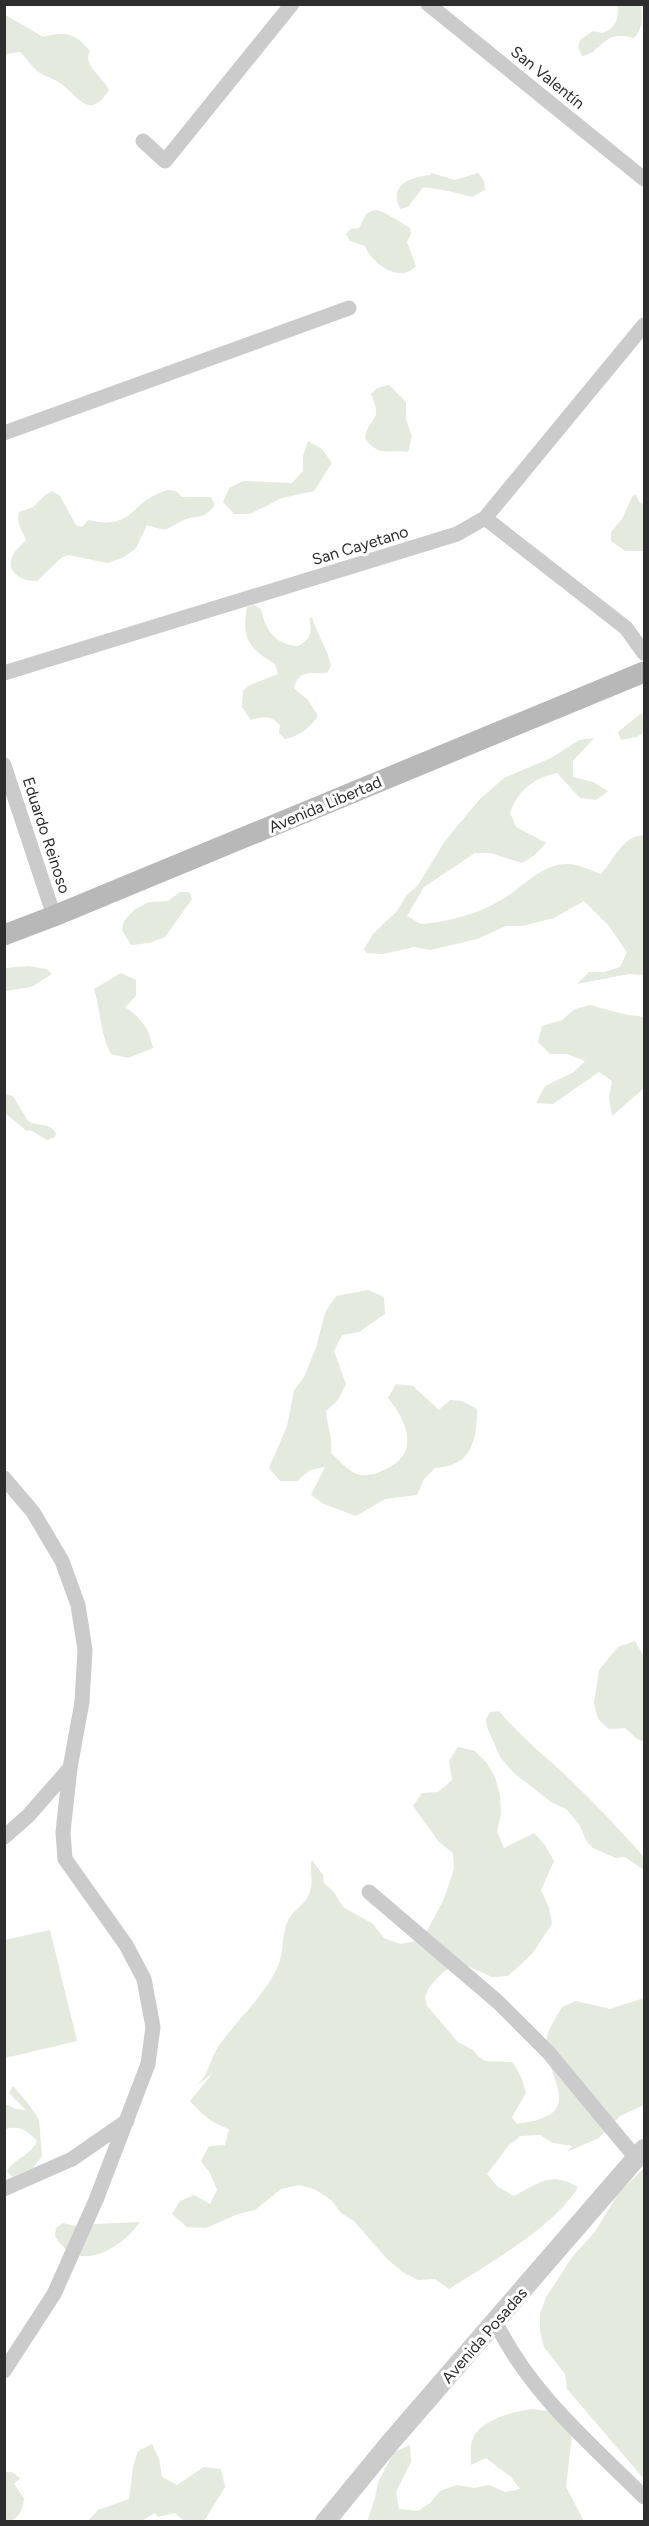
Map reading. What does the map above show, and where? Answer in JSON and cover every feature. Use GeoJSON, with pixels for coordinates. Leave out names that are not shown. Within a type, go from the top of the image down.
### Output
{"type":"FeatureCollection","features":[{"type":"Feature","properties":{"kind":"main road","name":"Avenida Libertad"},"geometry":{"type":"LineString","coordinates":[[4,935],[645,672]]}},
{"type":"Feature","properties":{"kind":"street"},"geometry":{"type":"LineString","coordinates":[[143,141],[165,161],[292,4]]}},
{"type":"Feature","properties":{"kind":"street","name":"San Valentín"},"geometry":{"type":"LineString","coordinates":[[428,4],[645,179]]}},
{"type":"Feature","properties":{"kind":"street"},"geometry":{"type":"LineString","coordinates":[[4,433],[349,308]]}},
{"type":"Feature","properties":{"kind":"street","name":"San Cayetano"},"geometry":{"type":"LineString","coordinates":[[4,673],[457,534],[485,518],[645,325]]}},
{"type":"Feature","properties":{"kind":"street"},"geometry":{"type":"LineString","coordinates":[[485,518],[626,628],[645,653]]}},
{"type":"Feature","properties":{"kind":"street","name":"Eduardo Reinoso"},"geometry":{"type":"LineString","coordinates":[[4,765],[11,802],[54,916]]}},
{"type":"Feature","properties":{"kind":"street"},"geometry":{"type":"LineString","coordinates":[[4,1478],[33,1512],[62,1561],[78,1605],[84,1660],[82,1702],[70,1768],[63,1832],[65,1860],[126,1945],[144,1979],[153,2026],[148,2064],[96,2200],[54,2294],[4,2371]]}},
{"type":"Feature","properties":{"kind":"street"},"geometry":{"type":"LineString","coordinates":[[4,1837],[28,1816],[70,1768]]}},
{"type":"Feature","properties":{"kind":"street"},"geometry":{"type":"LineString","coordinates":[[369,1892],[498,2002],[549,2053],[640,2154]]}},
{"type":"Feature","properties":{"kind":"street"},"geometry":{"type":"LineString","coordinates":[[4,2189],[72,2159],[127,2121]]}},
{"type":"Feature","properties":{"kind":"street","name":"Avenida Posadas"},"geometry":{"type":"LineString","coordinates":[[325,2522],[389,2444],[640,2154]]}},
{"type":"Feature","properties":{"kind":"street"},"geometry":{"type":"LineString","coordinates":[[496,2323],[510,2351],[548,2402],[645,2497]]}},
{"type":"Feature","properties":{"kind":"shaded area"},"geometry":{"type":"Polygon","coordinates":[[[618,5],[641,5],[642,23],[637,34],[634,38],[613,37],[592,52],[582,56],[578,47],[580,40],[593,31],[602,33],[614,26],[618,5]]]}},
{"type":"Feature","properties":{"kind":"shaded area"},"geometry":{"type":"Polygon","coordinates":[[[4,14],[43,37],[57,34],[69,35],[85,45],[90,51],[88,56],[91,66],[109,90],[102,99],[96,104],[85,104],[59,82],[37,71],[20,52],[5,54],[4,14]]]}},
{"type":"Feature","properties":{"kind":"shaded area"},"geometry":{"type":"Polygon","coordinates":[[[431,173],[455,180],[478,173],[484,181],[485,190],[472,197],[423,187],[408,207],[400,209],[397,200],[399,188],[408,180],[431,173]]]}},
{"type":"Feature","properties":{"kind":"shaded area"},"geometry":{"type":"Polygon","coordinates":[[[374,210],[387,214],[410,228],[411,234],[407,242],[416,266],[410,271],[402,273],[387,270],[374,259],[365,246],[350,241],[346,234],[351,229],[359,228],[366,214],[374,210]]]}},
{"type":"Feature","properties":{"kind":"shaded area"},"geometry":{"type":"Polygon","coordinates":[[[389,385],[406,402],[406,420],[412,436],[408,452],[380,450],[365,438],[376,415],[371,394],[377,388],[389,385]]]}},
{"type":"Feature","properties":{"kind":"shaded area"},"geometry":{"type":"Polygon","coordinates":[[[308,441],[322,449],[332,463],[314,491],[282,498],[250,514],[234,514],[223,502],[229,488],[243,481],[292,483],[303,471],[303,456],[308,441]]]}},
{"type":"Feature","properties":{"kind":"shaded area"},"geometry":{"type":"Polygon","coordinates":[[[168,490],[176,491],[182,497],[211,497],[215,505],[203,515],[189,518],[167,529],[147,525],[136,548],[124,557],[108,563],[68,555],[61,558],[37,581],[21,578],[13,571],[11,561],[13,555],[26,540],[19,523],[19,512],[33,507],[52,491],[60,496],[76,525],[82,527],[88,520],[115,522],[124,518],[145,501],[168,490]]]}},
{"type":"Feature","properties":{"kind":"shaded area"},"geometry":{"type":"Polygon","coordinates":[[[636,494],[639,502],[644,504],[644,551],[625,551],[611,541],[611,532],[622,519],[632,497],[636,494]]]}},
{"type":"Feature","properties":{"kind":"shaded area"},"geometry":{"type":"Polygon","coordinates":[[[254,605],[261,609],[265,624],[273,635],[290,645],[298,646],[308,638],[311,628],[309,619],[312,617],[331,666],[327,673],[302,675],[296,682],[294,688],[308,700],[318,716],[304,731],[290,738],[285,739],[279,733],[280,725],[273,719],[263,717],[251,720],[242,707],[243,691],[248,686],[278,674],[275,664],[253,648],[246,635],[247,607],[254,605]]]}},
{"type":"Feature","properties":{"kind":"shaded area"},"geometry":{"type":"Polygon","coordinates":[[[640,714],[644,715],[644,732],[637,737],[621,740],[618,732],[640,714]]]}},
{"type":"Feature","properties":{"kind":"shaded area"},"geometry":{"type":"Polygon","coordinates":[[[594,738],[573,761],[573,777],[593,782],[608,791],[596,800],[580,798],[557,773],[534,782],[517,798],[510,813],[516,827],[546,843],[535,855],[522,863],[490,853],[475,853],[424,887],[407,916],[421,924],[472,913],[501,900],[542,871],[560,864],[570,864],[601,874],[624,844],[636,836],[644,835],[644,975],[629,974],[577,984],[589,972],[605,972],[620,967],[627,952],[608,925],[584,901],[554,918],[522,926],[506,926],[477,939],[430,950],[414,947],[383,954],[367,953],[364,949],[373,934],[397,911],[406,896],[418,885],[445,841],[479,800],[504,778],[551,758],[579,740],[594,738]]]}},
{"type":"Feature","properties":{"kind":"shaded area"},"geometry":{"type":"Polygon","coordinates":[[[180,892],[189,892],[192,899],[165,937],[149,943],[131,945],[122,930],[124,921],[134,910],[149,902],[168,901],[180,892]]]}},
{"type":"Feature","properties":{"kind":"shaded area"},"geometry":{"type":"Polygon","coordinates":[[[28,966],[46,969],[52,974],[31,987],[5,991],[5,968],[28,966]]]}},
{"type":"Feature","properties":{"kind":"shaded area"},"geometry":{"type":"Polygon","coordinates":[[[121,973],[136,980],[136,996],[125,1007],[144,1025],[153,1048],[128,1058],[111,1054],[107,1046],[94,989],[121,973]]]}},
{"type":"Feature","properties":{"kind":"shaded area"},"geometry":{"type":"Polygon","coordinates":[[[590,1005],[644,1017],[644,1088],[612,1116],[609,1098],[612,1081],[599,1072],[553,1104],[536,1103],[545,1086],[574,1072],[585,1061],[567,1054],[550,1054],[538,1042],[542,1026],[562,1020],[575,1009],[590,1005]]]}},
{"type":"Feature","properties":{"kind":"shaded area"},"geometry":{"type":"Polygon","coordinates":[[[5,1094],[13,1096],[28,1121],[50,1127],[56,1133],[55,1137],[47,1140],[30,1130],[27,1131],[5,1113],[5,1094]]]}},
{"type":"Feature","properties":{"kind":"shaded area"},"geometry":{"type":"Polygon","coordinates":[[[368,1290],[384,1297],[385,1314],[359,1332],[342,1335],[334,1351],[346,1384],[338,1400],[326,1411],[331,1453],[350,1470],[363,1475],[384,1470],[403,1456],[407,1447],[405,1428],[388,1398],[396,1384],[413,1386],[439,1410],[450,1400],[462,1401],[477,1409],[477,1421],[470,1450],[457,1463],[435,1468],[424,1479],[417,1495],[385,1499],[356,1516],[324,1504],[311,1495],[325,1467],[310,1470],[297,1481],[280,1481],[269,1468],[287,1426],[294,1391],[304,1377],[316,1348],[325,1313],[336,1296],[368,1290]]]}},
{"type":"Feature","properties":{"kind":"shaded area"},"geometry":{"type":"Polygon","coordinates":[[[635,1641],[644,1657],[644,1742],[625,1728],[609,1729],[598,1719],[594,1703],[599,1670],[618,1647],[635,1641]]]}},
{"type":"Feature","properties":{"kind":"shaded area"},"geometry":{"type":"Polygon","coordinates":[[[499,1711],[605,1814],[644,1857],[644,1870],[625,1857],[616,1858],[593,1848],[587,1842],[579,1824],[566,1809],[551,1802],[514,1773],[500,1757],[487,1727],[486,1719],[490,1712],[499,1711]]]}},
{"type":"Feature","properties":{"kind":"shaded area"},"geometry":{"type":"Polygon","coordinates":[[[458,1747],[475,1751],[486,1762],[495,1777],[500,1795],[501,1814],[497,1831],[504,1848],[534,1833],[545,1845],[554,1861],[541,1890],[549,1908],[552,1924],[532,1954],[508,1976],[492,1977],[463,1964],[446,1970],[428,1989],[425,1997],[427,2006],[458,2042],[473,2050],[485,2061],[512,2062],[521,2077],[526,2093],[512,2117],[517,2124],[540,2119],[551,2113],[557,2106],[558,2088],[547,2056],[546,2040],[562,2007],[576,2001],[610,2009],[644,1998],[644,2105],[620,2116],[599,2138],[567,2152],[572,2146],[553,2143],[540,2135],[521,2136],[509,2145],[487,2174],[498,2187],[514,2196],[538,2183],[552,2179],[568,2182],[578,2187],[567,2202],[537,2230],[449,2289],[435,2279],[418,2280],[404,2273],[387,2259],[354,2221],[341,2213],[331,2200],[316,2190],[299,2185],[281,2189],[255,2210],[238,2214],[206,2228],[187,2227],[172,2214],[180,2201],[194,2195],[210,2204],[217,2190],[210,2173],[201,2161],[209,2146],[225,2145],[229,2129],[208,2118],[190,2101],[213,2073],[196,2086],[205,2076],[220,2044],[273,1977],[282,1954],[287,1922],[310,1892],[312,1860],[323,1875],[324,1883],[334,1892],[343,1907],[373,1924],[384,1938],[400,1944],[417,1941],[428,1929],[444,1899],[454,1869],[453,1853],[439,1842],[413,1806],[422,1793],[438,1792],[452,1780],[449,1761],[458,1747]]]}},
{"type":"Feature","properties":{"kind":"shaded area"},"geometry":{"type":"Polygon","coordinates":[[[50,1930],[77,2041],[5,2058],[5,1940],[50,1930]]]}},
{"type":"Feature","properties":{"kind":"shaded area"},"geometry":{"type":"Polygon","coordinates":[[[13,2086],[39,2120],[42,2156],[33,2168],[12,2177],[7,2171],[37,2141],[23,2129],[5,2129],[5,2104],[26,2110],[9,2093],[13,2086]]]}},
{"type":"Feature","properties":{"kind":"shaded area"},"geometry":{"type":"Polygon","coordinates":[[[644,2168],[644,2479],[567,2389],[565,2374],[544,2347],[540,2331],[540,2314],[546,2297],[573,2256],[594,2233],[620,2191],[644,2168]]]}},
{"type":"Feature","properties":{"kind":"shaded area"},"geometry":{"type":"Polygon","coordinates":[[[140,2222],[132,2232],[111,2249],[87,2256],[75,2254],[64,2248],[55,2236],[56,2228],[63,2223],[79,2227],[140,2222]]]}},
{"type":"Feature","properties":{"kind":"shaded area"},"geometry":{"type":"Polygon","coordinates":[[[533,2409],[549,2411],[572,2435],[566,2487],[584,2521],[367,2522],[378,2482],[394,2452],[410,2445],[411,2462],[396,2492],[399,2509],[418,2511],[430,2503],[440,2491],[457,2485],[474,2488],[489,2485],[505,2492],[520,2489],[511,2477],[486,2458],[471,2465],[471,2444],[476,2433],[487,2423],[510,2414],[533,2409]]]}},
{"type":"Feature","properties":{"kind":"shaded area"},"geometry":{"type":"Polygon","coordinates":[[[152,2444],[159,2459],[162,2477],[177,2485],[204,2467],[221,2469],[225,2487],[204,2521],[184,2521],[175,2513],[158,2517],[155,2513],[142,2521],[88,2521],[98,2510],[129,2499],[133,2467],[138,2451],[152,2444]]]}},
{"type":"Feature","properties":{"kind":"shaded area"},"geometry":{"type":"Polygon","coordinates":[[[5,2472],[12,2472],[20,2478],[14,2484],[24,2498],[19,2514],[10,2521],[5,2521],[5,2472]]]}}]}
